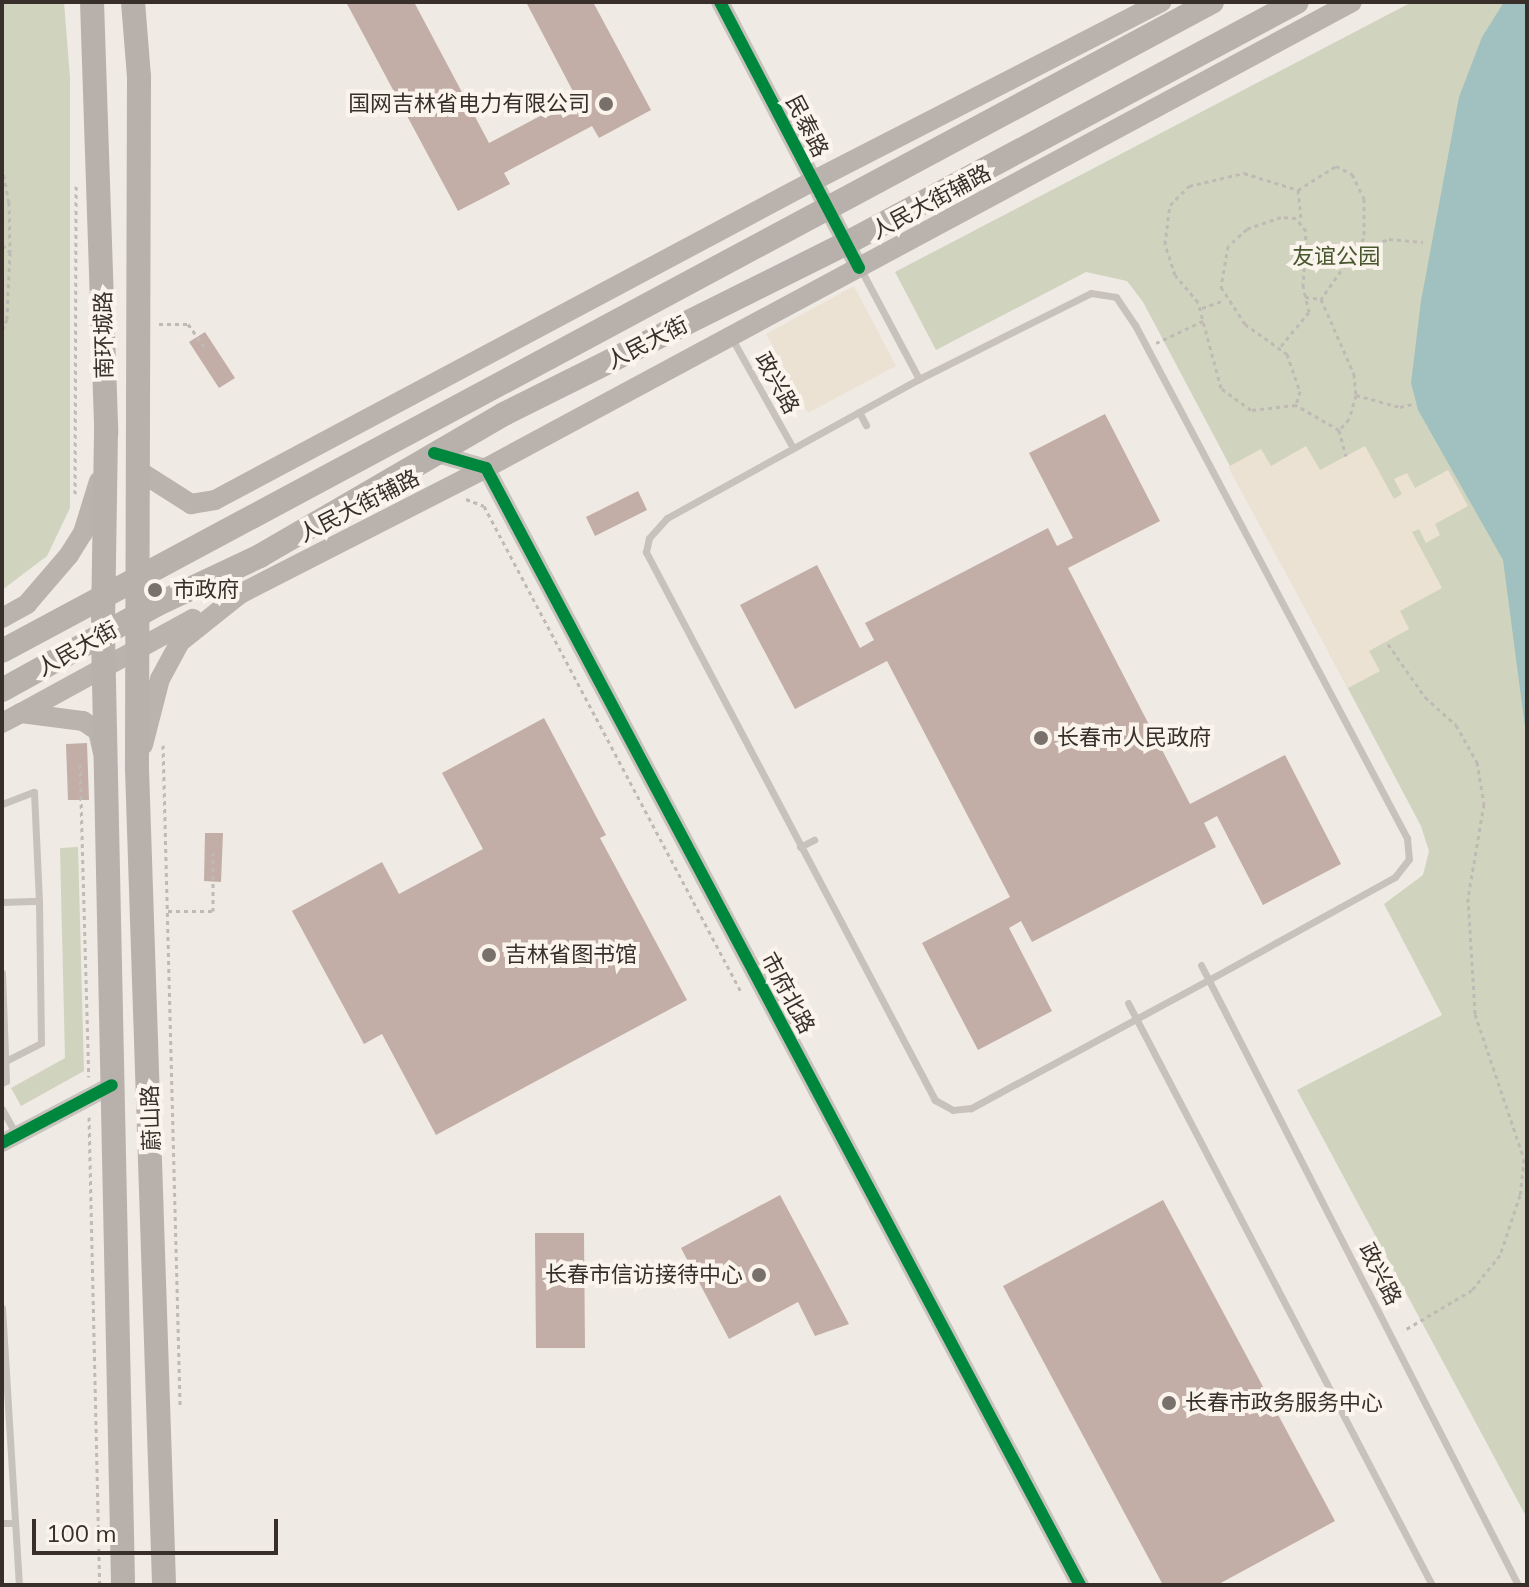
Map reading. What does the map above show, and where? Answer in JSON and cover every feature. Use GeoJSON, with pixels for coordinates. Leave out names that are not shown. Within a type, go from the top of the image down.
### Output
{"type":"FeatureCollection","features":[{"type":"Feature","properties":{"kind":"main road","name":"南环城路"},"geometry":{"type":"LineString","coordinates":[[92,2],[106,433],[104,668]]}},
{"type":"Feature","properties":{"kind":"main road","name":"南环城路"},"geometry":{"type":"LineString","coordinates":[[133,2],[139,77],[140,614],[136,651]]}},
{"type":"Feature","properties":{"kind":"main road"},"geometry":{"type":"LineString","coordinates":[[139,471],[191,504],[215,500],[813,181],[1162,2]]}},
{"type":"Feature","properties":{"kind":"main road","name":"人民大街"},"geometry":{"type":"LineString","coordinates":[[2,651],[1212,2]]}},
{"type":"Feature","properties":{"kind":"main road","name":"人民大街"},"geometry":{"type":"LineString","coordinates":[[2,690],[140,614],[260,556],[434,453],[847,243],[1297,2]]}},
{"type":"Feature","properties":{"kind":"main road","name":"人民大街辅路"},"geometry":{"type":"LineString","coordinates":[[240,594],[486,468],[1352,2]]}},
{"type":"Feature","properties":{"kind":"main road"},"geometry":{"type":"LineString","coordinates":[[2,618],[27,604],[83,533],[106,433]]}},
{"type":"Feature","properties":{"kind":"main road"},"geometry":{"type":"LineString","coordinates":[[2,723],[240,594]]}},
{"type":"Feature","properties":{"kind":"main road"},"geometry":{"type":"LineString","coordinates":[[137,769],[160,679],[180,642],[240,594]]}},
{"type":"Feature","properties":{"kind":"main road","name":"蔚山路"},"geometry":{"type":"LineString","coordinates":[[136,651],[137,769],[164,1585]]}},
{"type":"Feature","properties":{"kind":"main road","name":"蔚山路"},"geometry":{"type":"LineString","coordinates":[[104,668],[123,1585]]}},
{"type":"Feature","properties":{"kind":"main road"},"geometry":{"type":"LineString","coordinates":[[21,713],[54,713],[98,731],[108,773]]}},
{"type":"Feature","properties":{"kind":"street","name":"民泰路"},"geometry":{"type":"LineString","coordinates":[[720,2],[859,268]]}},
{"type":"Feature","properties":{"kind":"street"},"geometry":{"type":"LineString","coordinates":[[434,453],[486,468]]}},
{"type":"Feature","properties":{"kind":"street","name":"市府北路"},"geometry":{"type":"LineString","coordinates":[[486,468],[1080,1585]]}},
{"type":"Feature","properties":{"kind":"street"},"geometry":{"type":"LineString","coordinates":[[9,1140],[112,1085]]}},
{"type":"Feature","properties":{"kind":"lane"},"geometry":{"type":"LineString","coordinates":[[859,268],[919,379]]}},
{"type":"Feature","properties":{"kind":"lane"},"geometry":{"type":"LineString","coordinates":[[1091,293],[1116,297],[1147,348],[1407,838],[1409,859],[1395,877],[1210,979],[971,1108],[953,1110],[935,1100],[646,552],[649,538],[667,518],[919,379],[1091,293]]}},
{"type":"Feature","properties":{"kind":"lane","name":"政兴路"},"geometry":{"type":"LineString","coordinates":[[730,335],[793,448]]}},
{"type":"Feature","properties":{"kind":"lane"},"geometry":{"type":"LineString","coordinates":[[859,412],[866,425]]}},
{"type":"Feature","properties":{"kind":"lane"},"geometry":{"type":"LineString","coordinates":[[2,804],[34,792],[39,901],[41,1043],[6,1061]]}},
{"type":"Feature","properties":{"kind":"lane"},"geometry":{"type":"LineString","coordinates":[[800,847],[814,840]]}},
{"type":"Feature","properties":{"kind":"lane"},"geometry":{"type":"LineString","coordinates":[[2,902],[39,901]]}},
{"type":"Feature","properties":{"kind":"lane","name":"政兴路"},"geometry":{"type":"LineString","coordinates":[[1201,965],[1518,1585]]}},
{"type":"Feature","properties":{"kind":"lane"},"geometry":{"type":"LineString","coordinates":[[2,973],[6,1061],[2,1083]]}},
{"type":"Feature","properties":{"kind":"lane"},"geometry":{"type":"LineString","coordinates":[[1128,1003],[1432,1585]]}},
{"type":"Feature","properties":{"kind":"lane"},"geometry":{"type":"LineString","coordinates":[[2,1109],[9,1140]]}},
{"type":"Feature","properties":{"kind":"lane"},"geometry":{"type":"LineString","coordinates":[[2,1308],[19,1585]]}},
{"type":"Feature","properties":{"kind":"lane"},"geometry":{"type":"LineString","coordinates":[[2,1523],[15,1523]]}},
{"type":"Feature","properties":{"kind":"path"},"geometry":{"type":"LineString","coordinates":[[1298,190],[1336,166],[1352,174],[1366,212],[1359,250],[1321,299]]}},
{"type":"Feature","properties":{"kind":"path"},"geometry":{"type":"LineString","coordinates":[[2,167],[9,202],[10,252],[7,319],[2,331]]}},
{"type":"Feature","properties":{"kind":"path"},"geometry":{"type":"LineString","coordinates":[[1298,190],[1257,174],[1229,173],[1204,179],[1179,194],[1165,228],[1166,252],[1175,275],[1194,293],[1216,374],[1232,402],[1258,411],[1296,405],[1339,430],[1346,456]]}},
{"type":"Feature","properties":{"kind":"path"},"geometry":{"type":"LineString","coordinates":[[75,510],[76,183]]}},
{"type":"Feature","properties":{"kind":"path"},"geometry":{"type":"LineString","coordinates":[[1281,346],[1308,317],[1305,297],[1309,247],[1301,221],[1298,190]]}},
{"type":"Feature","properties":{"kind":"path"},"geometry":{"type":"LineString","coordinates":[[1296,405],[1298,379],[1281,346],[1245,324],[1225,300],[1221,270],[1228,246],[1272,217],[1301,221]]}},
{"type":"Feature","properties":{"kind":"path"},"geometry":{"type":"LineString","coordinates":[[1359,250],[1389,239],[1423,242]]}},
{"type":"Feature","properties":{"kind":"path"},"geometry":{"type":"LineString","coordinates":[[2,245],[10,252]]}},
{"type":"Feature","properties":{"kind":"path"},"geometry":{"type":"LineString","coordinates":[[1305,297],[1321,299]]}},
{"type":"Feature","properties":{"kind":"path"},"geometry":{"type":"LineString","coordinates":[[1321,299],[1326,319],[1350,361],[1356,395],[1349,419],[1339,430]]}},
{"type":"Feature","properties":{"kind":"path"},"geometry":{"type":"LineString","coordinates":[[1200,308],[1225,300]]}},
{"type":"Feature","properties":{"kind":"path"},"geometry":{"type":"LineString","coordinates":[[156,310],[157,339]]}},
{"type":"Feature","properties":{"kind":"path"},"geometry":{"type":"LineString","coordinates":[[1147,348],[1203,321]]}},
{"type":"Feature","properties":{"kind":"path"},"geometry":{"type":"LineString","coordinates":[[156,325],[188,324],[206,349]]}},
{"type":"Feature","properties":{"kind":"path"},"geometry":{"type":"LineString","coordinates":[[1356,395],[1400,407],[1412,404]]}},
{"type":"Feature","properties":{"kind":"path"},"geometry":{"type":"LineString","coordinates":[[462,499],[484,506],[740,990]]}},
{"type":"Feature","properties":{"kind":"path"},"geometry":{"type":"LineString","coordinates":[[1388,644],[1425,697],[1456,725],[1477,762],[1484,804],[1468,898],[1475,1014],[1524,1147],[1520,1195],[1500,1255],[1472,1290],[1392,1337]]}},
{"type":"Feature","properties":{"kind":"path"},"geometry":{"type":"LineString","coordinates":[[162,738],[180,1415]]}},
{"type":"Feature","properties":{"kind":"path"},"geometry":{"type":"LineString","coordinates":[[80,764],[100,1585]]}},
{"type":"Feature","properties":{"kind":"path"},"geometry":{"type":"LineString","coordinates":[[83,843],[92,829]]}},
{"type":"Feature","properties":{"kind":"path"},"geometry":{"type":"LineString","coordinates":[[168,911],[213,911],[213,853]]}},
{"type":"Feature","properties":{"kind":"green space"},"geometry":{"type":"Polygon","coordinates":[[[2,2],[64,2],[70,78],[70,508],[47,556],[2,590],[2,2]]]}},
{"type":"Feature","properties":{"kind":"green space","name":"友谊公园"},"geometry":{"type":"Polygon","coordinates":[[[1412,2],[1527,2],[1527,1518],[1297,1090],[1442,1015],[1384,904],[1423,875],[1429,851],[1421,826],[1143,302],[1127,281],[1086,272],[936,350],[895,272],[1412,2]]]}},
{"type":"Feature","properties":{"kind":"green space"},"geometry":{"type":"Polygon","coordinates":[[[78,847],[84,1071],[21,1106],[11,1088],[65,1058],[60,848],[78,847]]]}},
{"type":"Feature","properties":{"kind":"shaded area"},"geometry":{"type":"Polygon","coordinates":[[[854,286],[896,366],[808,413],[766,334],[854,286]]]}},
{"type":"Feature","properties":{"kind":"shaded area"},"geometry":{"type":"Polygon","coordinates":[[[1306,446],[1320,470],[1365,446],[1394,499],[1402,494],[1394,479],[1407,473],[1415,488],[1448,470],[1468,506],[1435,524],[1440,535],[1426,543],[1419,529],[1412,532],[1442,588],[1400,611],[1409,629],[1369,651],[1380,671],[1348,688],[1228,467],[1261,449],[1271,466],[1306,446]]]}},
{"type":"Feature","properties":{"kind":"water"},"geometry":{"type":"Polygon","coordinates":[[[1504,2],[1527,2],[1527,742],[1503,560],[1418,410],[1411,383],[1421,301],[1459,97],[1482,37],[1504,2]]]}},
{"type":"Feature","properties":{"kind":"building","name":"国网吉林省电力有限公司"},"geometry":{"type":"Polygon","coordinates":[[[346,2],[414,2],[489,143],[576,97],[526,2],[593,2],[651,110],[599,138],[592,126],[504,173],[510,184],[458,211],[346,2]]]}},
{"type":"Feature","properties":{"kind":"building"},"geometry":{"type":"Polygon","coordinates":[[[205,332],[235,378],[219,388],[189,342],[205,332]]]}},
{"type":"Feature","properties":{"kind":"building","name":"长春市人民政府"},"geometry":{"type":"Polygon","coordinates":[[[1105,414],[1160,521],[1068,568],[1190,804],[1285,755],[1341,864],[1263,905],[1217,816],[1204,823],[1216,847],[1032,942],[1021,921],[1009,928],[1052,1011],[978,1050],[922,943],[1010,897],[887,661],[795,709],[740,605],[817,565],[860,648],[874,640],[865,623],[1048,528],[1057,546],[1073,538],[1029,453],[1105,414]]]}},
{"type":"Feature","properties":{"kind":"building"},"geometry":{"type":"Polygon","coordinates":[[[638,491],[647,510],[595,536],[586,517],[638,491]]]}},
{"type":"Feature","properties":{"kind":"building","name":"吉林省图书馆"},"geometry":{"type":"Polygon","coordinates":[[[544,718],[606,835],[600,838],[687,1000],[436,1135],[382,1034],[364,1044],[292,911],[382,862],[399,894],[483,849],[442,773],[544,718]]]}},
{"type":"Feature","properties":{"kind":"building"},"geometry":{"type":"Polygon","coordinates":[[[87,743],[89,800],[68,800],[66,744],[87,743]]]}},
{"type":"Feature","properties":{"kind":"building"},"geometry":{"type":"Polygon","coordinates":[[[205,833],[223,833],[221,882],[204,881],[205,833]]]}},
{"type":"Feature","properties":{"kind":"building","name":"长春市信访接待中心"},"geometry":{"type":"Polygon","coordinates":[[[780,1195],[849,1324],[815,1336],[798,1302],[729,1339],[681,1248],[780,1195]]]}},
{"type":"Feature","properties":{"kind":"building","name":"长春市政务服务中心"},"geometry":{"type":"Polygon","coordinates":[[[1163,1200],[1335,1521],[1217,1585],[1163,1585],[1003,1286],[1163,1200]]]}},
{"type":"Feature","properties":{"kind":"building"},"geometry":{"type":"Polygon","coordinates":[[[535,1233],[584,1233],[585,1348],[536,1348],[535,1233]]]}},
{"type":"Feature","properties":{"kind":"cycle path"},"geometry":{"type":"LineString","coordinates":[[720,2],[859,268]]}},
{"type":"Feature","properties":{"kind":"cycle path"},"geometry":{"type":"LineString","coordinates":[[434,453],[486,468],[1080,1585]]}},
{"type":"Feature","properties":{"kind":"cycle path"},"geometry":{"type":"LineString","coordinates":[[2,1143],[112,1085]]}},
{"type":"Feature","properties":{"kind":"place","name":"国网吉林省电力有限公司"},"geometry":{"type":"Point","coordinates":[606,104]}},
{"type":"Feature","properties":{"kind":"place","name":"市政府"},"geometry":{"type":"Point","coordinates":[155,590]}},
{"type":"Feature","properties":{"kind":"place","name":"长春市人民政府"},"geometry":{"type":"Point","coordinates":[1041,738]}},
{"type":"Feature","properties":{"kind":"place","name":"吉林省图书馆"},"geometry":{"type":"Point","coordinates":[489,955]}},
{"type":"Feature","properties":{"kind":"place","name":"长春市信访接待中心"},"geometry":{"type":"Point","coordinates":[759,1275]}},
{"type":"Feature","properties":{"kind":"place","name":"长春市政务服务中心"},"geometry":{"type":"Point","coordinates":[1169,1403]}}]}
